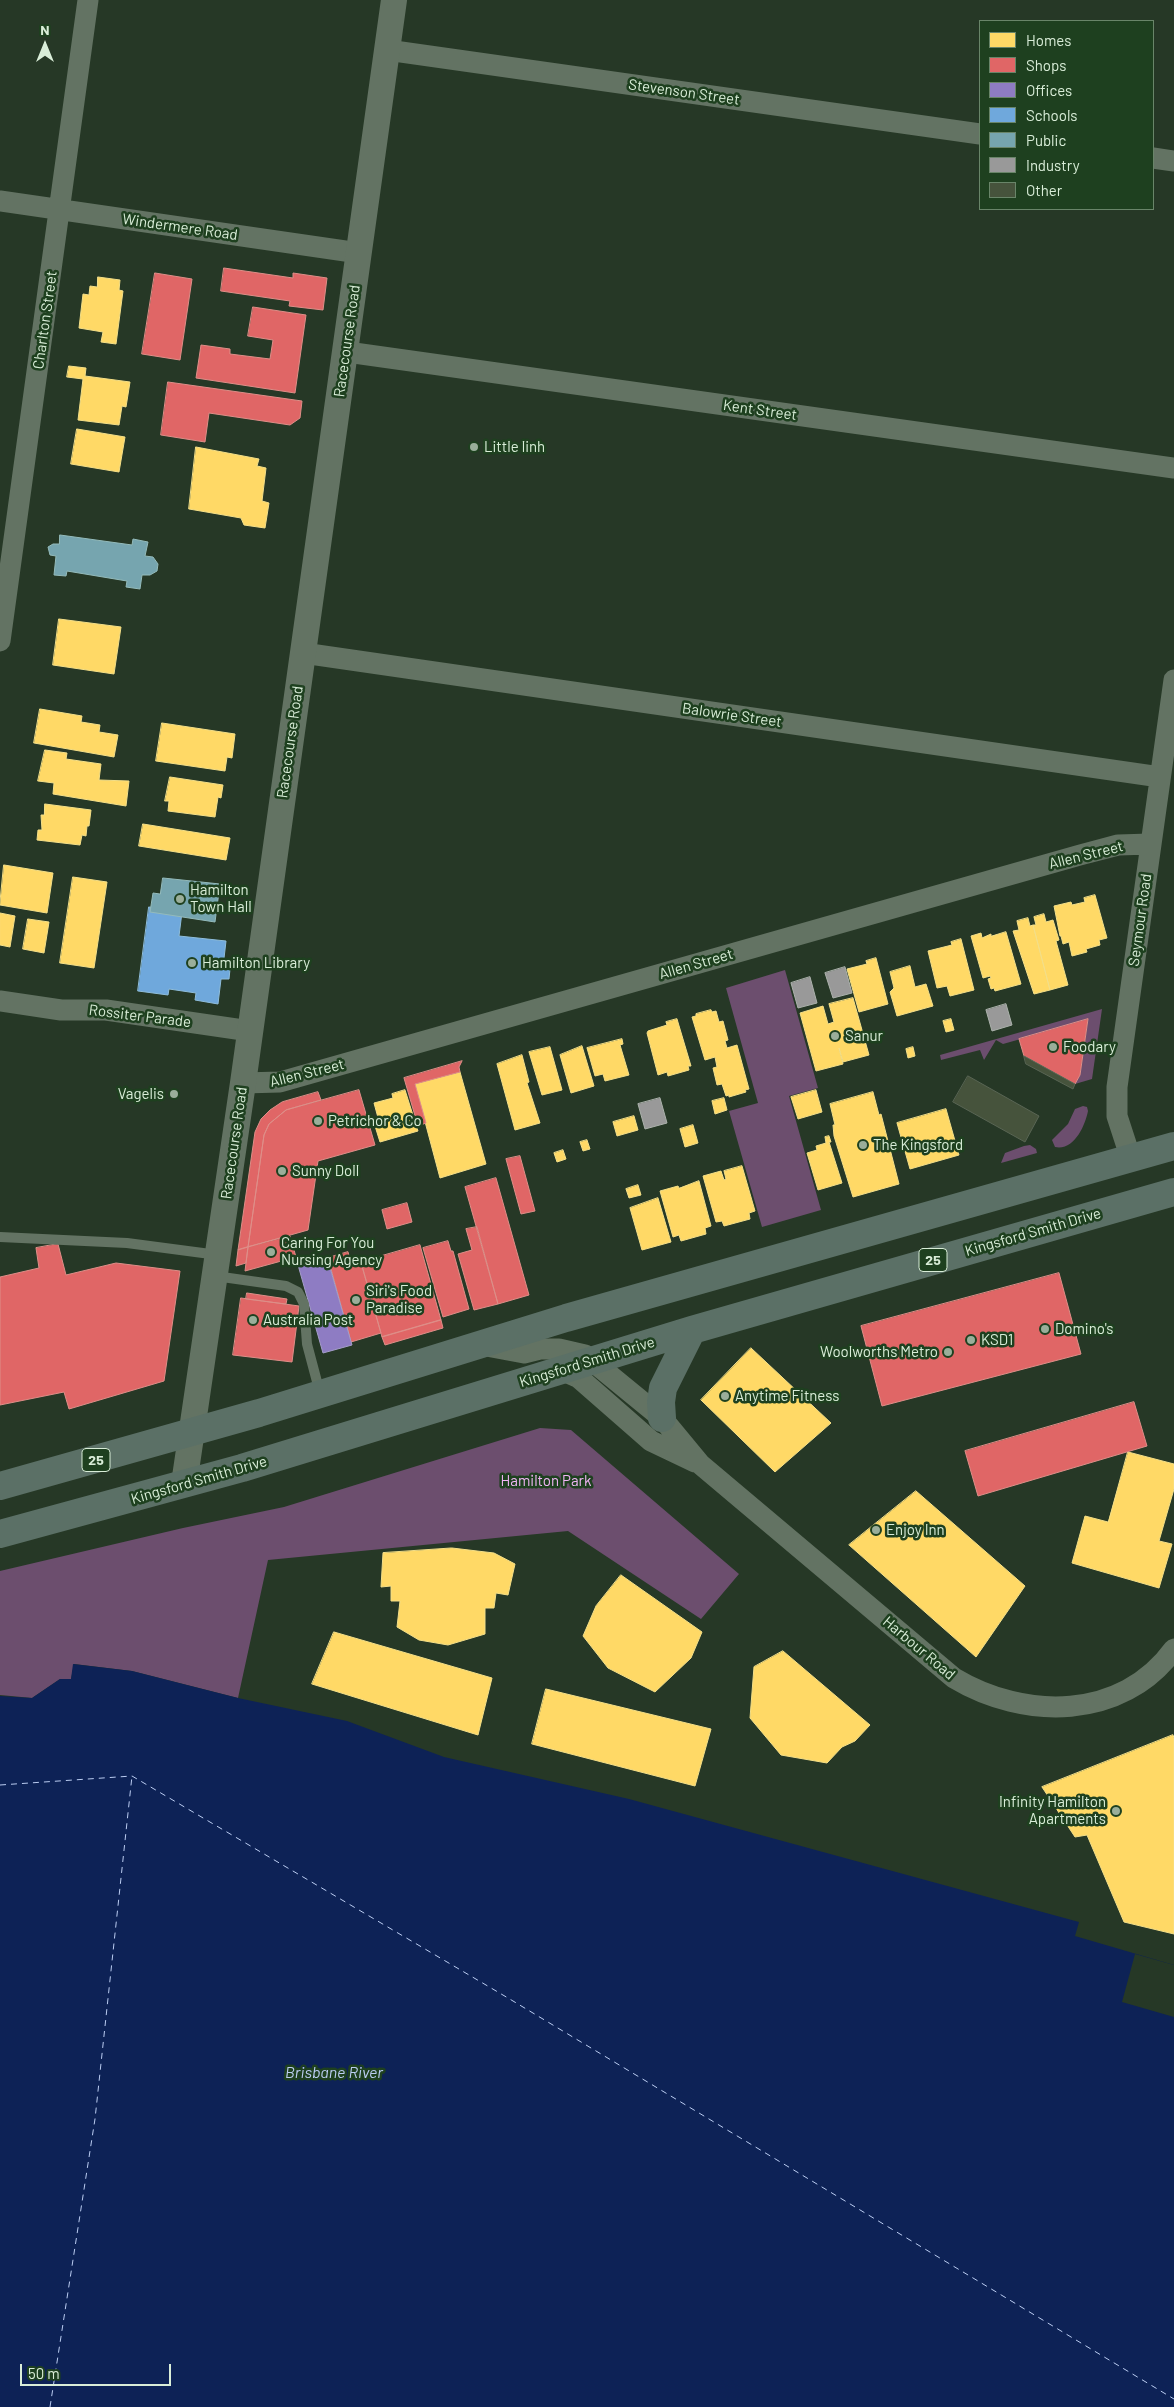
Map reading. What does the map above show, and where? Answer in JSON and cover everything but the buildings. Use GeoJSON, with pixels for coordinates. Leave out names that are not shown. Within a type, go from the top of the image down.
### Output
{"type":"FeatureCollection","features":[{"type":"Feature","properties":{"kind":"highway","name":"25"},"geometry":{"type":"LineString","coordinates":[[0,1486],[192,1433],[566,1318],[1174,1146]]}},
{"type":"Feature","properties":{"kind":"highway","name":"Kingsford Smith Drive"},"geometry":{"type":"LineString","coordinates":[[0,1534],[184,1484],[370,1430],[692,1330],[1174,1192]]}},
{"type":"Feature","properties":{"kind":"highway"},"geometry":{"type":"LineString","coordinates":[[662,1418],[661,1402],[663,1388],[692,1330]]}},
{"type":"Feature","properties":{"kind":"street","name":"Charlton Street"},"geometry":{"type":"LineString","coordinates":[[0,641],[88,0]]}},
{"type":"Feature","properties":{"kind":"street","name":"Racecourse Road"},"geometry":{"type":"LineString","coordinates":[[184,1484],[347,352],[394,0]]}},
{"type":"Feature","properties":{"kind":"street","name":"Stevenson Street"},"geometry":{"type":"LineString","coordinates":[[387,50],[979,134]]}},
{"type":"Feature","properties":{"kind":"street"},"geometry":{"type":"LineString","coordinates":[[1154,158],[1174,161]]}},
{"type":"Feature","properties":{"kind":"street","name":"Windermere Road"},"geometry":{"type":"LineString","coordinates":[[0,201],[360,253]]}},
{"type":"Feature","properties":{"kind":"street","name":"Kent Street"},"geometry":{"type":"LineString","coordinates":[[347,352],[1174,468]]}},
{"type":"Feature","properties":{"kind":"street","name":"Balowrie Street"},"geometry":{"type":"LineString","coordinates":[[303,653],[1160,777]]}},
{"type":"Feature","properties":{"kind":"street","name":"Seymour Road"},"geometry":{"type":"LineString","coordinates":[[1130,1159],[1117,1116],[1117,1087],[1150,844],[1165,806],[1160,777],[1174,680]]}},
{"type":"Feature","properties":{"kind":"street","name":"Allen Street"},"geometry":{"type":"LineString","coordinates":[[243,1083],[280,1082],[1080,855],[1118,845],[1150,844]]}},
{"type":"Feature","properties":{"kind":"street","name":"Rossiter Parade"},"geometry":{"type":"LineString","coordinates":[[0,1001],[61,1010],[106,1010],[250,1030]]}},
{"type":"Feature","properties":{"kind":"street","name":"Harbour Road"},"geometry":{"type":"LineString","coordinates":[[481,1344],[524,1353],[546,1349],[565,1349],[593,1360],[662,1418],[700,1464],[954,1678],[982,1694],[1025,1706],[1052,1708],[1078,1706],[1112,1697],[1138,1684],[1155,1671],[1173,1652]]}},
{"type":"Feature","properties":{"kind":"street","name":"Harbour Road"},"geometry":{"type":"LineString","coordinates":[[561,1370],[579,1378],[651,1441],[700,1464]]}},
{"type":"Feature","properties":{"kind":"lane"},"geometry":{"type":"LineString","coordinates":[[0,1237],[127,1243],[286,1286],[300,1294],[305,1311],[307,1344],[320,1394]]}},
{"type":"Feature","properties":{"kind":"green space"},"geometry":{"type":"Polygon","coordinates":[[[785,970],[818,1088],[789,1096],[821,1210],[762,1227],[729,1111],[758,1103],[726,988],[785,970]]]}},
{"type":"Feature","properties":{"kind":"green space"},"geometry":{"type":"Polygon","coordinates":[[[1102,1009],[1092,1079],[1075,1084],[1080,1075],[1088,1020],[1003,1044],[996,1040],[984,1060],[980,1050],[941,1060],[940,1055],[1102,1009]]]}},
{"type":"Feature","properties":{"kind":"green space"},"geometry":{"type":"Polygon","coordinates":[[[1083,1106],[1087,1107],[1088,1111],[1078,1136],[1068,1145],[1055,1147],[1052,1140],[1068,1124],[1075,1109],[1083,1106]]]}},
{"type":"Feature","properties":{"kind":"green space"},"geometry":{"type":"Polygon","coordinates":[[[1030,1145],[1036,1149],[1037,1153],[1001,1163],[1005,1153],[1030,1145]]]}},
{"type":"Feature","properties":{"kind":"green space","name":"Hamilton Park"},"geometry":{"type":"Polygon","coordinates":[[[540,1428],[571,1430],[739,1574],[701,1619],[568,1531],[268,1560],[238,1698],[132,1671],[74,1664],[71,1679],[60,1679],[32,1698],[0,1695],[0,1571],[183,1528],[284,1507],[540,1428]]]}},
{"type":"Feature","properties":{"kind":"water","name":"Brisbane River"},"geometry":{"type":"Polygon","coordinates":[[[73,1664],[132,1671],[238,1698],[347,1721],[444,1757],[629,1799],[1079,1922],[1075,1936],[1174,1965],[1174,2407],[0,2407],[0,1696],[32,1698],[60,1679],[71,1679],[73,1664]]]}},
{"type":"Feature","properties":{"kind":"pier"},"geometry":{"type":"Polygon","coordinates":[[[1135,1954],[1174,1965],[1174,2017],[1122,2002],[1135,1954]]]}},
{"type":"Feature","properties":{"kind":"ferry route"},"geometry":{"type":"LineString","coordinates":[[0,1785],[132,1776],[508,1998],[1174,2399]]}},
{"type":"Feature","properties":{"kind":"ferry route"},"geometry":{"type":"LineString","coordinates":[[50,2407],[95,2119],[132,1776]]}},
{"type":"Feature","properties":{"kind":"place","name":"Little linh"},"geometry":{"type":"Point","coordinates":[474,447]}},
{"type":"Feature","properties":{"kind":"place","name":"Hamilton Town Hall"},"geometry":{"type":"Point","coordinates":[180,899]}},
{"type":"Feature","properties":{"kind":"place","name":"Hamilton Library"},"geometry":{"type":"Point","coordinates":[192,963]}},
{"type":"Feature","properties":{"kind":"place","name":"Sanur"},"geometry":{"type":"Point","coordinates":[835,1036]}},
{"type":"Feature","properties":{"kind":"place","name":"Foodary"},"geometry":{"type":"Point","coordinates":[1053,1047]}},
{"type":"Feature","properties":{"kind":"place","name":"Vagelis"},"geometry":{"type":"Point","coordinates":[174,1094]}},
{"type":"Feature","properties":{"kind":"place","name":"Petrichor & Co"},"geometry":{"type":"Point","coordinates":[318,1121]}},
{"type":"Feature","properties":{"kind":"place","name":"The Kingsford"},"geometry":{"type":"Point","coordinates":[863,1145]}},
{"type":"Feature","properties":{"kind":"place","name":"Sunny Doll"},"geometry":{"type":"Point","coordinates":[282,1171]}},
{"type":"Feature","properties":{"kind":"place","name":"Caring For You Nursing Agency"},"geometry":{"type":"Point","coordinates":[271,1252]}},
{"type":"Feature","properties":{"kind":"place","name":"Siri's Food Paradise"},"geometry":{"type":"Point","coordinates":[356,1300]}},
{"type":"Feature","properties":{"kind":"place","name":"Australia Post"},"geometry":{"type":"Point","coordinates":[253,1320]}},
{"type":"Feature","properties":{"kind":"place","name":"Domino's"},"geometry":{"type":"Point","coordinates":[1045,1329]}},
{"type":"Feature","properties":{"kind":"place","name":"KSD1"},"geometry":{"type":"Point","coordinates":[971,1340]}},
{"type":"Feature","properties":{"kind":"place","name":"Woolworths Metro"},"geometry":{"type":"Point","coordinates":[948,1352]}},
{"type":"Feature","properties":{"kind":"place","name":"Anytime Fitness"},"geometry":{"type":"Point","coordinates":[725,1396]}},
{"type":"Feature","properties":{"kind":"place","name":"Enjoy Inn"},"geometry":{"type":"Point","coordinates":[876,1530]}},
{"type":"Feature","properties":{"kind":"place","name":"Infinity Hamilton Apartments"},"geometry":{"type":"Point","coordinates":[1116,1811]}}]}
